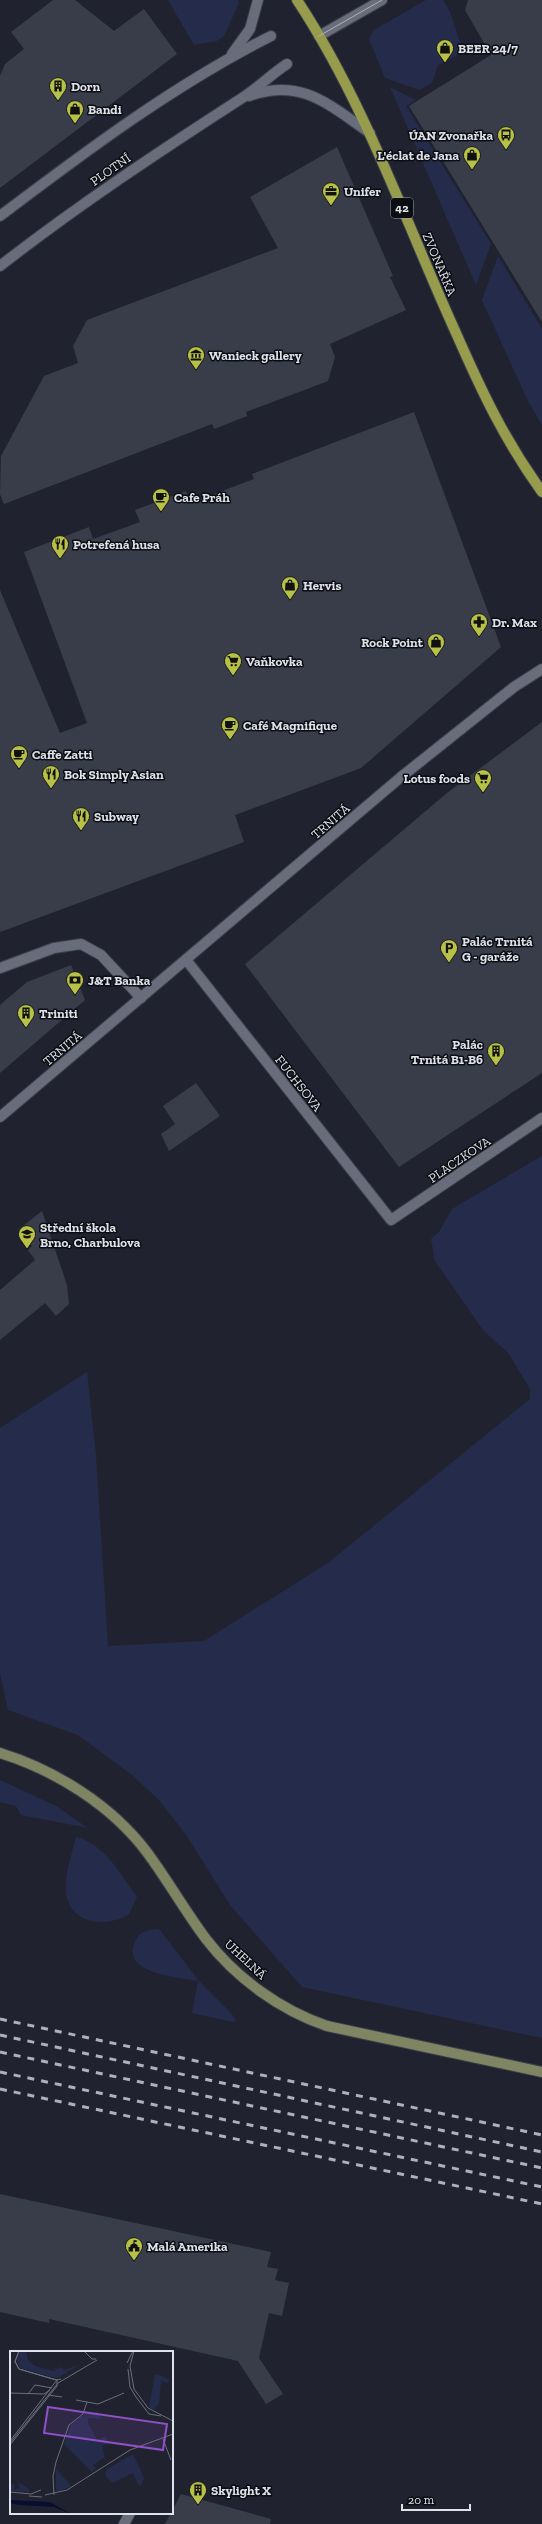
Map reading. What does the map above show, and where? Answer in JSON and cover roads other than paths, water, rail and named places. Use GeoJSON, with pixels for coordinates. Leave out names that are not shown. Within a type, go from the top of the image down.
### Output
{"type":"FeatureCollection","features":[{"type":"Feature","properties":{"kind":"main road","name":"ZVONAŘKA"},"geometry":{"type":"LineString","coordinates":[[297,0],[319,36],[370,133],[485,399],[506,438],[542,492]]}},
{"type":"Feature","properties":{"kind":"main road","name":"UHELNÁ"},"geometry":{"type":"LineString","coordinates":[[0,1753],[42,1770],[75,1789],[109,1813],[146,1851],[206,1939],[228,1963],[280,2006],[302,2017],[327,2026],[542,2072]]}},
{"type":"Feature","properties":{"kind":"street","name":"PLOTNÍ"},"geometry":{"type":"LineString","coordinates":[[230,57],[250,29],[258,0]]}},
{"type":"Feature","properties":{"kind":"street"},"geometry":{"type":"LineString","coordinates":[[319,36],[382,0]]}},
{"type":"Feature","properties":{"kind":"street","name":"PLOTNÍ"},"geometry":{"type":"LineString","coordinates":[[0,216],[152,106],[230,57],[271,36]]}},
{"type":"Feature","properties":{"kind":"street","name":"PLOTNÍ"},"geometry":{"type":"LineString","coordinates":[[0,266],[130,170],[208,118],[240,100],[288,64]]}},
{"type":"Feature","properties":{"kind":"street","name":"PLOTNÍ"},"geometry":{"type":"LineString","coordinates":[[240,100],[265,90],[293,89],[326,103],[370,133]]}},
{"type":"Feature","properties":{"kind":"street","name":"TRNITÁ"},"geometry":{"type":"LineString","coordinates":[[0,1117],[187,961],[401,777],[514,687],[542,669]]}},
{"type":"Feature","properties":{"kind":"street"},"geometry":{"type":"LineString","coordinates":[[0,968],[54,948],[82,944],[101,955],[141,998]]}},
{"type":"Feature","properties":{"kind":"street","name":"FUCHSOVA"},"geometry":{"type":"LineString","coordinates":[[187,961],[391,1220]]}},
{"type":"Feature","properties":{"kind":"street","name":"PLACZKOVA"},"geometry":{"type":"LineString","coordinates":[[391,1220],[542,1118]]}},
{"type":"Feature","properties":{"kind":"street"},"geometry":{"type":"LineString","coordinates":[[124,2524],[129,2514]]}},
{"type":"Feature","properties":{"kind":"tram line"},"geometry":{"type":"LineString","coordinates":[[319,36],[382,0]]}},
{"type":"Feature","properties":{"kind":"railway"},"geometry":{"type":"LineString","coordinates":[[0,2019],[542,2135]]}},
{"type":"Feature","properties":{"kind":"railway"},"geometry":{"type":"LineString","coordinates":[[0,2035],[542,2152]]}},
{"type":"Feature","properties":{"kind":"railway"},"geometry":{"type":"LineString","coordinates":[[0,2052],[542,2168]]}},
{"type":"Feature","properties":{"kind":"railway"},"geometry":{"type":"LineString","coordinates":[[0,2072],[542,2187]]}},
{"type":"Feature","properties":{"kind":"railway"},"geometry":{"type":"LineString","coordinates":[[0,2089],[542,2204]]}},
{"type":"Feature","properties":{"kind":"place","name":"BEER 24/7"},"geometry":{"type":"Point","coordinates":[445,63]}},
{"type":"Feature","properties":{"kind":"place","name":"Dorn"},"geometry":{"type":"Point","coordinates":[58,101]}},
{"type":"Feature","properties":{"kind":"place","name":"Bandi"},"geometry":{"type":"Point","coordinates":[75,124]}},
{"type":"Feature","properties":{"kind":"place","name":"ÚAN Zvonařka"},"geometry":{"type":"Point","coordinates":[506,150]}},
{"type":"Feature","properties":{"kind":"place","name":"L'éclat de Jana"},"geometry":{"type":"Point","coordinates":[472,170]}},
{"type":"Feature","properties":{"kind":"place","name":"Unifer"},"geometry":{"type":"Point","coordinates":[331,206]}},
{"type":"Feature","properties":{"kind":"place","name":"Wanieck gallery"},"geometry":{"type":"Point","coordinates":[196,370]}},
{"type":"Feature","properties":{"kind":"place","name":"Cafe Práh"},"geometry":{"type":"Point","coordinates":[161,512]}},
{"type":"Feature","properties":{"kind":"place","name":"Potrefená husa"},"geometry":{"type":"Point","coordinates":[60,559]}},
{"type":"Feature","properties":{"kind":"place","name":"Hervis"},"geometry":{"type":"Point","coordinates":[290,600]}},
{"type":"Feature","properties":{"kind":"place","name":"Dr. Max"},"geometry":{"type":"Point","coordinates":[479,637]}},
{"type":"Feature","properties":{"kind":"place","name":"Rock Point"},"geometry":{"type":"Point","coordinates":[436,657]}},
{"type":"Feature","properties":{"kind":"place","name":"Vaňkovka"},"geometry":{"type":"Point","coordinates":[233,676]}},
{"type":"Feature","properties":{"kind":"place","name":"Café Magnifique"},"geometry":{"type":"Point","coordinates":[230,740]}},
{"type":"Feature","properties":{"kind":"place","name":"Caffe Zatti"},"geometry":{"type":"Point","coordinates":[19,769]}},
{"type":"Feature","properties":{"kind":"place","name":"Bok Simply Asian"},"geometry":{"type":"Point","coordinates":[51,789]}},
{"type":"Feature","properties":{"kind":"place","name":"Lotus foods"},"geometry":{"type":"Point","coordinates":[483,793]}},
{"type":"Feature","properties":{"kind":"place","name":"Subway"},"geometry":{"type":"Point","coordinates":[81,831]}},
{"type":"Feature","properties":{"kind":"place","name":"Palác Trnitá G - garáže"},"geometry":{"type":"Point","coordinates":[449,963]}},
{"type":"Feature","properties":{"kind":"place","name":"J&T Banka"},"geometry":{"type":"Point","coordinates":[75,995]}},
{"type":"Feature","properties":{"kind":"place","name":"Triniti"},"geometry":{"type":"Point","coordinates":[26,1028]}},
{"type":"Feature","properties":{"kind":"place","name":"Palác Trnitá B1-B6"},"geometry":{"type":"Point","coordinates":[496,1066]}},
{"type":"Feature","properties":{"kind":"place","name":"Střední škola Brno, Charbulova"},"geometry":{"type":"Point","coordinates":[27,1249]}},
{"type":"Feature","properties":{"kind":"place","name":"Malá Amerika"},"geometry":{"type":"Point","coordinates":[134,2261]}},
{"type":"Feature","properties":{"kind":"place","name":"Skylight X"},"geometry":{"type":"Point","coordinates":[198,2505]}}]}
